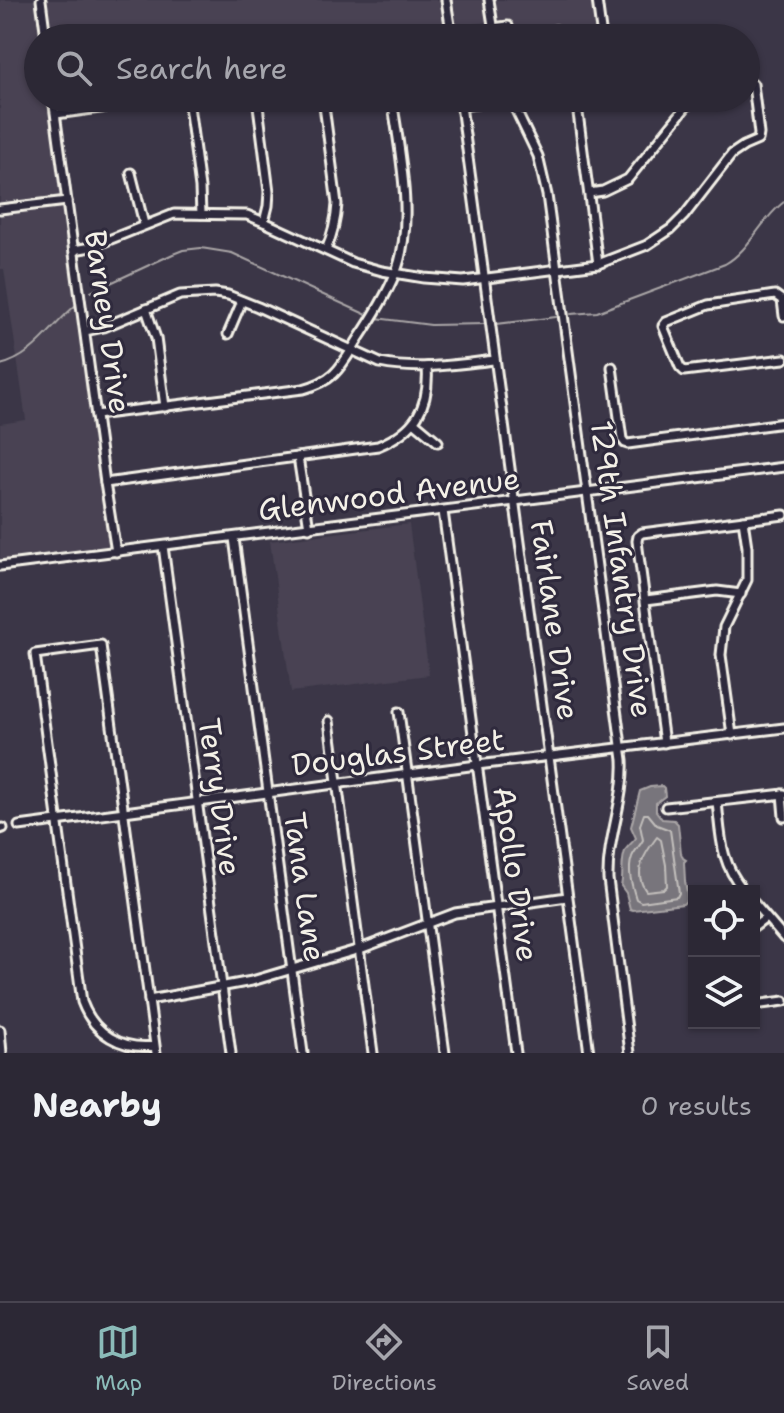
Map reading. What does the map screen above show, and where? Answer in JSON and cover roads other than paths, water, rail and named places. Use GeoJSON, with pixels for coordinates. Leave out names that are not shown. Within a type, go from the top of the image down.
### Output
{"type":"FeatureCollection","features":[{"type":"Feature","properties":{"kind":"street"},"geometry":{"type":"LineString","coordinates":[[41,0],[44,24]]}},
{"type":"Feature","properties":{"kind":"street"},"geometry":{"type":"LineString","coordinates":[[446,0],[450,24]]}},
{"type":"Feature","properties":{"kind":"street"},"geometry":{"type":"LineString","coordinates":[[489,0],[492,24]]}},
{"type":"Feature","properties":{"kind":"street"},"geometry":{"type":"LineString","coordinates":[[599,0],[600,24]]}},
{"type":"Feature","properties":{"kind":"street"},"geometry":{"type":"LineString","coordinates":[[56,114],[71,112]]}},
{"type":"Feature","properties":{"kind":"street"},"geometry":{"type":"LineString","coordinates":[[190,112],[201,214]]}},
{"type":"Feature","properties":{"kind":"street"},"geometry":{"type":"LineString","coordinates":[[259,112],[269,192],[264,222]]}},
{"type":"Feature","properties":{"kind":"street"},"geometry":{"type":"LineString","coordinates":[[325,112],[337,204],[332,236],[326,250]]}},
{"type":"Feature","properties":{"kind":"street"},"geometry":{"type":"LineString","coordinates":[[96,415],[303,389],[328,380],[336,372],[365,330],[395,273],[406,211],[394,112]]}},
{"type":"Feature","properties":{"kind":"street","name":"Fairlane Drive"},"geometry":{"type":"LineString","coordinates":[[461,112],[589,1053]]}},
{"type":"Feature","properties":{"kind":"street","name":"129th Infantry Drive"},"geometry":{"type":"LineString","coordinates":[[516,112],[538,156],[547,195],[624,771],[607,858],[630,1053]]}},
{"type":"Feature","properties":{"kind":"street"},"geometry":{"type":"LineString","coordinates":[[578,112],[598,264]]}},
{"type":"Feature","properties":{"kind":"street"},"geometry":{"type":"LineString","coordinates":[[589,193],[603,191],[628,179],[682,112]]}},
{"type":"Feature","properties":{"kind":"street"},"geometry":{"type":"LineString","coordinates":[[74,250],[91,247],[174,214],[247,215],[368,268],[443,280],[463,281],[598,264],[647,245],[671,229],[732,154],[758,140],[756,112]]}},
{"type":"Feature","properties":{"kind":"street","name":"Barney Drive"},"geometry":{"type":"LineString","coordinates":[[56,114],[116,552]]}},
{"type":"Feature","properties":{"kind":"street"},"geometry":{"type":"LineString","coordinates":[[131,173],[144,224]]}},
{"type":"Feature","properties":{"kind":"street"},"geometry":{"type":"LineString","coordinates":[[0,209],[67,201]]}},
{"type":"Feature","properties":{"kind":"street"},"geometry":{"type":"LineString","coordinates":[[85,331],[104,327],[180,295],[215,293],[242,301],[380,363],[427,367],[495,360]]}},
{"type":"Feature","properties":{"kind":"street"},"geometry":{"type":"LineString","coordinates":[[784,316],[779,296],[762,297],[708,305],[663,326],[684,371],[784,359]]}},
{"type":"Feature","properties":{"kind":"street"},"geometry":{"type":"LineString","coordinates":[[228,334],[242,301]]}},
{"type":"Feature","properties":{"kind":"street"},"geometry":{"type":"LineString","coordinates":[[146,309],[156,338],[165,407]]}},
{"type":"Feature","properties":{"kind":"street"},"geometry":{"type":"LineString","coordinates":[[105,483],[378,446],[392,441],[414,422],[422,409],[426,396],[427,367]]}},
{"type":"Feature","properties":{"kind":"street"},"geometry":{"type":"LineString","coordinates":[[612,367],[622,439],[628,444],[784,423]]}},
{"type":"Feature","properties":{"kind":"street"},"geometry":{"type":"LineString","coordinates":[[414,422],[438,442]]}},
{"type":"Feature","properties":{"kind":"street"},"geometry":{"type":"LineString","coordinates":[[298,457],[309,528]]}},
{"type":"Feature","properties":{"kind":"street","name":"Glenwood Avenue"},"geometry":{"type":"LineString","coordinates":[[0,566],[784,467]]}},
{"type":"Feature","properties":{"kind":"street","name":"Apollo Drive"},"geometry":{"type":"LineString","coordinates":[[443,511],[516,1053]]}},
{"type":"Feature","properties":{"kind":"street"},"geometry":{"type":"LineString","coordinates":[[664,743],[638,536],[784,515]]}},
{"type":"Feature","properties":{"kind":"street"},"geometry":{"type":"LineString","coordinates":[[732,735],[721,655],[724,627],[747,580],[743,520]]}},
{"type":"Feature","properties":{"kind":"street","name":"Tana Lane"},"geometry":{"type":"LineString","coordinates":[[234,538],[303,1053]]}},
{"type":"Feature","properties":{"kind":"street","name":"Terry Drive"},"geometry":{"type":"LineString","coordinates":[[163,546],[231,1053]]}},
{"type":"Feature","properties":{"kind":"street"},"geometry":{"type":"LineString","coordinates":[[646,600],[717,591],[741,594]]}},
{"type":"Feature","properties":{"kind":"street"},"geometry":{"type":"LineString","coordinates":[[101,645],[123,812],[156,1050],[122,1044],[108,1038],[88,1017],[82,1002],[35,654],[101,645]]}},
{"type":"Feature","properties":{"kind":"street"},"geometry":{"type":"LineString","coordinates":[[399,712],[445,1053]]}},
{"type":"Feature","properties":{"kind":"street"},"geometry":{"type":"LineString","coordinates":[[329,721],[373,1053]]}},
{"type":"Feature","properties":{"kind":"street","name":"Douglas Street"},"geometry":{"type":"LineString","coordinates":[[19,826],[784,728]]}},
{"type":"Feature","properties":{"kind":"street"},"geometry":{"type":"LineString","coordinates":[[666,807],[783,794],[784,817]]}},
{"type":"Feature","properties":{"kind":"street"},"geometry":{"type":"LineString","coordinates":[[717,802],[725,862],[739,885]]}},
{"type":"Feature","properties":{"kind":"street"},"geometry":{"type":"LineString","coordinates":[[149,1000],[222,988],[292,969],[360,949],[455,913],[567,897]]}},
{"type":"Feature","properties":{"kind":"street"},"geometry":{"type":"LineString","coordinates":[[760,910],[784,938]]}},
{"type":"Feature","properties":{"kind":"street"},"geometry":{"type":"LineString","coordinates":[[760,922],[766,918]]}},
{"type":"Feature","properties":{"kind":"street"},"geometry":{"type":"LineString","coordinates":[[760,1004],[784,1001]]}},
{"type":"Feature","properties":{"kind":"street"},"geometry":{"type":"LineString","coordinates":[[0,1030],[2,1053]]}},
{"type":"Feature","properties":{"kind":"water"},"geometry":{"type":"Polygon","coordinates":[[[650,787],[664,788],[665,796],[656,803],[656,811],[662,819],[674,820],[678,824],[681,853],[686,860],[688,899],[683,904],[633,910],[621,886],[623,858],[636,838],[631,827],[640,791],[650,787]]]}},
{"type":"Feature","properties":{"kind":"waterway"},"geometry":{"type":"LineString","coordinates":[[571,314],[597,312],[725,264],[742,251],[784,202]]}},
{"type":"Feature","properties":{"kind":"waterway"},"geometry":{"type":"LineString","coordinates":[[91,292],[173,254],[201,248],[232,253],[367,315]]}},
{"type":"Feature","properties":{"kind":"waterway"},"geometry":{"type":"LineString","coordinates":[[0,365],[32,348],[76,305]]}},
{"type":"Feature","properties":{"kind":"waterway"},"geometry":{"type":"LineString","coordinates":[[496,324],[556,317]]}},
{"type":"Feature","properties":{"kind":"waterway"},"geometry":{"type":"LineString","coordinates":[[376,318],[431,325],[486,324]]}}]}
